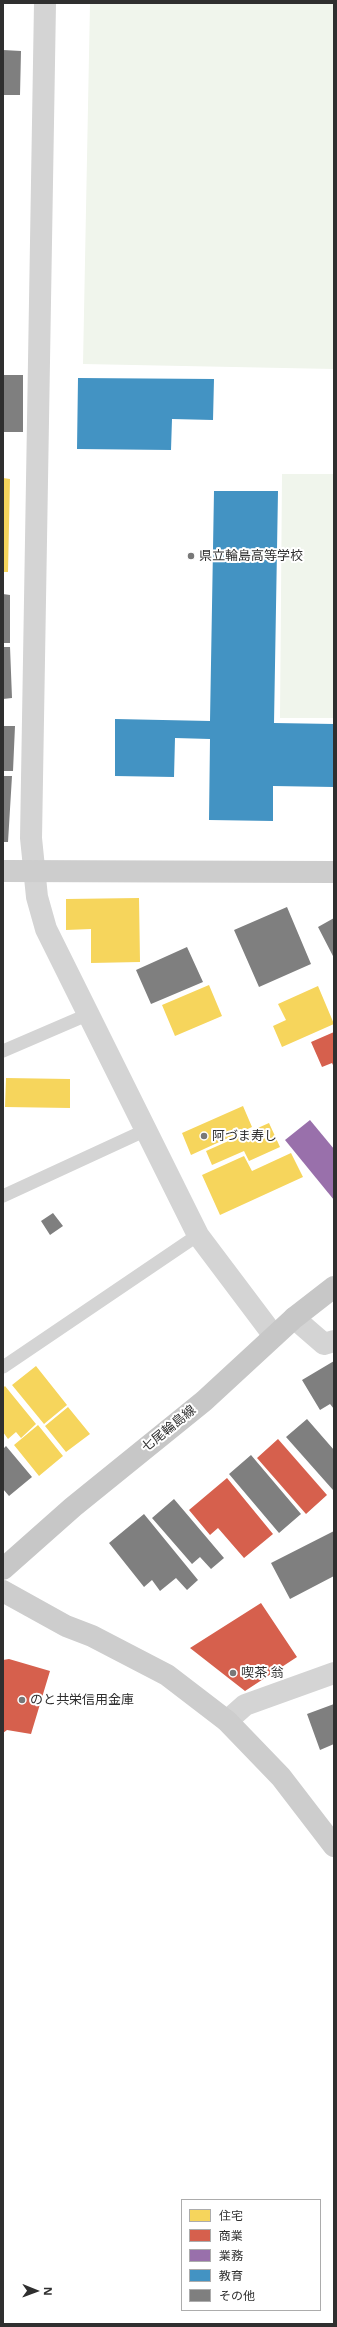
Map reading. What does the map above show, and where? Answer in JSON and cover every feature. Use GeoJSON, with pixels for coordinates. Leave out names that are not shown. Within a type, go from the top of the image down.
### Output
{"type":"FeatureCollection","features":[{"type":"Feature","properties":{"kind":"main road","name":"七尾輪島線"},"geometry":{"type":"LineString","coordinates":[[3,1569],[73,1507],[204,1401],[294,1318],[334,1287]]}},
{"type":"Feature","properties":{"kind":"street"},"geometry":{"type":"LineString","coordinates":[[45,3],[30,838],[33,871],[46,929],[198,1235],[274,1336]]}},
{"type":"Feature","properties":{"kind":"street"},"geometry":{"type":"LineString","coordinates":[[3,871],[334,872]]}},
{"type":"Feature","properties":{"kind":"street"},"geometry":{"type":"LineString","coordinates":[[294,1318],[324,1344],[334,1341]]}},
{"type":"Feature","properties":{"kind":"street"},"geometry":{"type":"LineString","coordinates":[[3,1591],[66,1626],[92,1636],[167,1676],[227,1721],[281,1777],[334,1846]]}},
{"type":"Feature","properties":{"kind":"street"},"geometry":{"type":"LineString","coordinates":[[227,1721],[245,1705],[334,1673]]}},
{"type":"Feature","properties":{"kind":"lane"},"geometry":{"type":"LineString","coordinates":[[3,1051],[88,1014]]}},
{"type":"Feature","properties":{"kind":"lane"},"geometry":{"type":"LineString","coordinates":[[3,1196],[146,1130]]}},
{"type":"Feature","properties":{"kind":"lane"},"geometry":{"type":"LineString","coordinates":[[3,1367],[198,1235]]}},
{"type":"Feature","properties":{"kind":"shaded area"},"geometry":{"type":"Polygon","coordinates":[[[90,3],[334,3],[334,369],[83,364],[90,3]]]}},
{"type":"Feature","properties":{"kind":"shaded area"},"geometry":{"type":"Polygon","coordinates":[[[282,474],[334,474],[334,718],[280,718],[282,474]]]}},
{"type":"Feature","properties":{"kind":"building: 住宅"},"geometry":{"type":"Polygon","coordinates":[[[3,478],[10,479],[8,572],[3,572],[3,478]]]}},
{"type":"Feature","properties":{"kind":"building: 住宅"},"geometry":{"type":"Polygon","coordinates":[[[139,898],[140,962],[91,963],[91,929],[66,930],[66,899],[139,898]]]}},
{"type":"Feature","properties":{"kind":"building: 住宅"},"geometry":{"type":"Polygon","coordinates":[[[209,985],[222,1016],[175,1036],[162,1005],[209,985]]]}},
{"type":"Feature","properties":{"kind":"building: 住宅"},"geometry":{"type":"Polygon","coordinates":[[[318,986],[334,1024],[282,1047],[273,1026],[286,1020],[278,1004],[318,986]]]}},
{"type":"Feature","properties":{"kind":"building: 住宅"},"geometry":{"type":"Polygon","coordinates":[[[6,1078],[70,1079],[70,1108],[5,1107],[6,1078]]]}},
{"type":"Feature","properties":{"kind":"building: 住宅"},"geometry":{"type":"Polygon","coordinates":[[[243,1106],[252,1127],[191,1155],[182,1133],[243,1106]]]}},
{"type":"Feature","properties":{"kind":"building: 住宅"},"geometry":{"type":"Polygon","coordinates":[[[269,1123],[280,1147],[249,1161],[244,1151],[212,1165],[206,1151],[269,1123]]]}},
{"type":"Feature","properties":{"kind":"building: 住宅"},"geometry":{"type":"Polygon","coordinates":[[[291,1153],[303,1177],[220,1215],[202,1175],[244,1156],[252,1171],[291,1153]]]}},
{"type":"Feature","properties":{"kind":"building: 住宅"},"geometry":{"type":"Polygon","coordinates":[[[36,1366],[67,1405],[44,1424],[12,1385],[36,1366]]]}},
{"type":"Feature","properties":{"kind":"building: 住宅"},"geometry":{"type":"Polygon","coordinates":[[[5,1386],[36,1424],[21,1438],[16,1432],[8,1439],[3,1432],[3,1388],[5,1386]]]}},
{"type":"Feature","properties":{"kind":"building: 住宅"},"geometry":{"type":"Polygon","coordinates":[[[68,1407],[90,1434],[66,1452],[45,1426],[68,1407]]]}},
{"type":"Feature","properties":{"kind":"building: 住宅"},"geometry":{"type":"Polygon","coordinates":[[[38,1425],[63,1456],[39,1476],[14,1445],[38,1425]]]}},
{"type":"Feature","properties":{"kind":"building: 商業"},"geometry":{"type":"Polygon","coordinates":[[[334,1032],[334,1067],[332,1063],[322,1067],[311,1042],[334,1032]]]}},
{"type":"Feature","properties":{"kind":"building: 商業"},"geometry":{"type":"Polygon","coordinates":[[[278,1439],[327,1495],[306,1514],[257,1458],[278,1439]]]}},
{"type":"Feature","properties":{"kind":"building: 商業"},"geometry":{"type":"Polygon","coordinates":[[[227,1478],[273,1534],[244,1558],[218,1528],[210,1535],[189,1510],[227,1478]]]}},
{"type":"Feature","properties":{"kind":"building: 商業"},"geometry":{"type":"Polygon","coordinates":[[[261,1603],[297,1657],[245,1691],[190,1648],[261,1603]]]}},
{"type":"Feature","properties":{"kind":"building: 商業","name":"のと共栄信用金庫"},"geometry":{"type":"Polygon","coordinates":[[[9,1659],[50,1671],[31,1734],[7,1730],[3,1733],[3,1660],[9,1659]]]}},
{"type":"Feature","properties":{"kind":"building: 業務"},"geometry":{"type":"Polygon","coordinates":[[[310,1120],[334,1149],[334,1200],[285,1140],[310,1120]]]}},
{"type":"Feature","properties":{"kind":"building: 教育"},"geometry":{"type":"Polygon","coordinates":[[[78,378],[214,379],[213,420],[172,419],[171,450],[77,449],[78,378]]]}},
{"type":"Feature","properties":{"kind":"building: 教育"},"geometry":{"type":"Polygon","coordinates":[[[214,491],[278,491],[274,723],[334,724],[334,787],[273,786],[273,821],[209,820],[210,739],[175,738],[174,777],[115,776],[115,719],[210,721],[214,491]]]}},
{"type":"Feature","properties":{"kind":"building: その他"},"geometry":{"type":"Polygon","coordinates":[[[3,50],[21,51],[20,95],[3,95],[3,50]]]}},
{"type":"Feature","properties":{"kind":"building: その他"},"geometry":{"type":"Polygon","coordinates":[[[3,375],[23,375],[23,432],[3,432],[3,375]]]}},
{"type":"Feature","properties":{"kind":"building: その他"},"geometry":{"type":"Polygon","coordinates":[[[3,594],[10,595],[10,643],[3,643],[3,594]]]}},
{"type":"Feature","properties":{"kind":"building: その他"},"geometry":{"type":"Polygon","coordinates":[[[3,647],[10,647],[12,698],[3,699],[3,647]]]}},
{"type":"Feature","properties":{"kind":"building: その他"},"geometry":{"type":"Polygon","coordinates":[[[3,726],[15,726],[13,771],[3,771],[3,726]]]}},
{"type":"Feature","properties":{"kind":"building: その他"},"geometry":{"type":"Polygon","coordinates":[[[3,776],[12,776],[8,842],[3,842],[3,776]]]}},
{"type":"Feature","properties":{"kind":"building: その他"},"geometry":{"type":"Polygon","coordinates":[[[287,907],[311,964],[259,987],[234,930],[287,907]]]}},
{"type":"Feature","properties":{"kind":"building: その他"},"geometry":{"type":"Polygon","coordinates":[[[334,918],[334,958],[318,927],[334,918]]]}},
{"type":"Feature","properties":{"kind":"building: その他"},"geometry":{"type":"Polygon","coordinates":[[[187,947],[203,982],[151,1004],[136,970],[187,947]]]}},
{"type":"Feature","properties":{"kind":"building: その他"},"geometry":{"type":"Polygon","coordinates":[[[53,1213],[63,1226],[50,1235],[41,1221],[53,1213]]]}},
{"type":"Feature","properties":{"kind":"building: その他"},"geometry":{"type":"Polygon","coordinates":[[[334,1361],[334,1409],[330,1404],[320,1410],[302,1380],[334,1361]]]}},
{"type":"Feature","properties":{"kind":"building: その他"},"geometry":{"type":"Polygon","coordinates":[[[307,1419],[334,1450],[333,1490],[286,1437],[307,1419]]]}},
{"type":"Feature","properties":{"kind":"building: その他"},"geometry":{"type":"Polygon","coordinates":[[[6,1446],[32,1477],[9,1496],[3,1489],[3,1449],[6,1446]]]}},
{"type":"Feature","properties":{"kind":"building: その他"},"geometry":{"type":"Polygon","coordinates":[[[251,1455],[301,1514],[279,1533],[229,1474],[251,1455]]]}},
{"type":"Feature","properties":{"kind":"building: その他"},"geometry":{"type":"Polygon","coordinates":[[[174,1499],[224,1558],[211,1569],[200,1557],[192,1564],[152,1518],[174,1499]]]}},
{"type":"Feature","properties":{"kind":"building: その他"},"geometry":{"type":"Polygon","coordinates":[[[144,1514],[198,1580],[187,1590],[176,1578],[160,1591],[152,1580],[144,1587],[109,1543],[144,1514]]]}},
{"type":"Feature","properties":{"kind":"building: その他"},"geometry":{"type":"Polygon","coordinates":[[[334,1531],[334,1576],[290,1599],[271,1563],[334,1531]]]}},
{"type":"Feature","properties":{"kind":"building: その他"},"geometry":{"type":"Polygon","coordinates":[[[334,1704],[334,1744],[320,1750],[307,1714],[334,1704]]]}},
{"type":"Feature","properties":{"kind":"place","name":"県立輪島高等学校"},"geometry":{"type":"Point","coordinates":[191,556]}},
{"type":"Feature","properties":{"kind":"place","name":"阿づま寿し"},"geometry":{"type":"Point","coordinates":[204,1136]}},
{"type":"Feature","properties":{"kind":"place","name":"喫茶 翁"},"geometry":{"type":"Point","coordinates":[233,1673]}},
{"type":"Feature","properties":{"kind":"place","name":"のと共栄信用金庫"},"geometry":{"type":"Point","coordinates":[22,1700]}}]}
